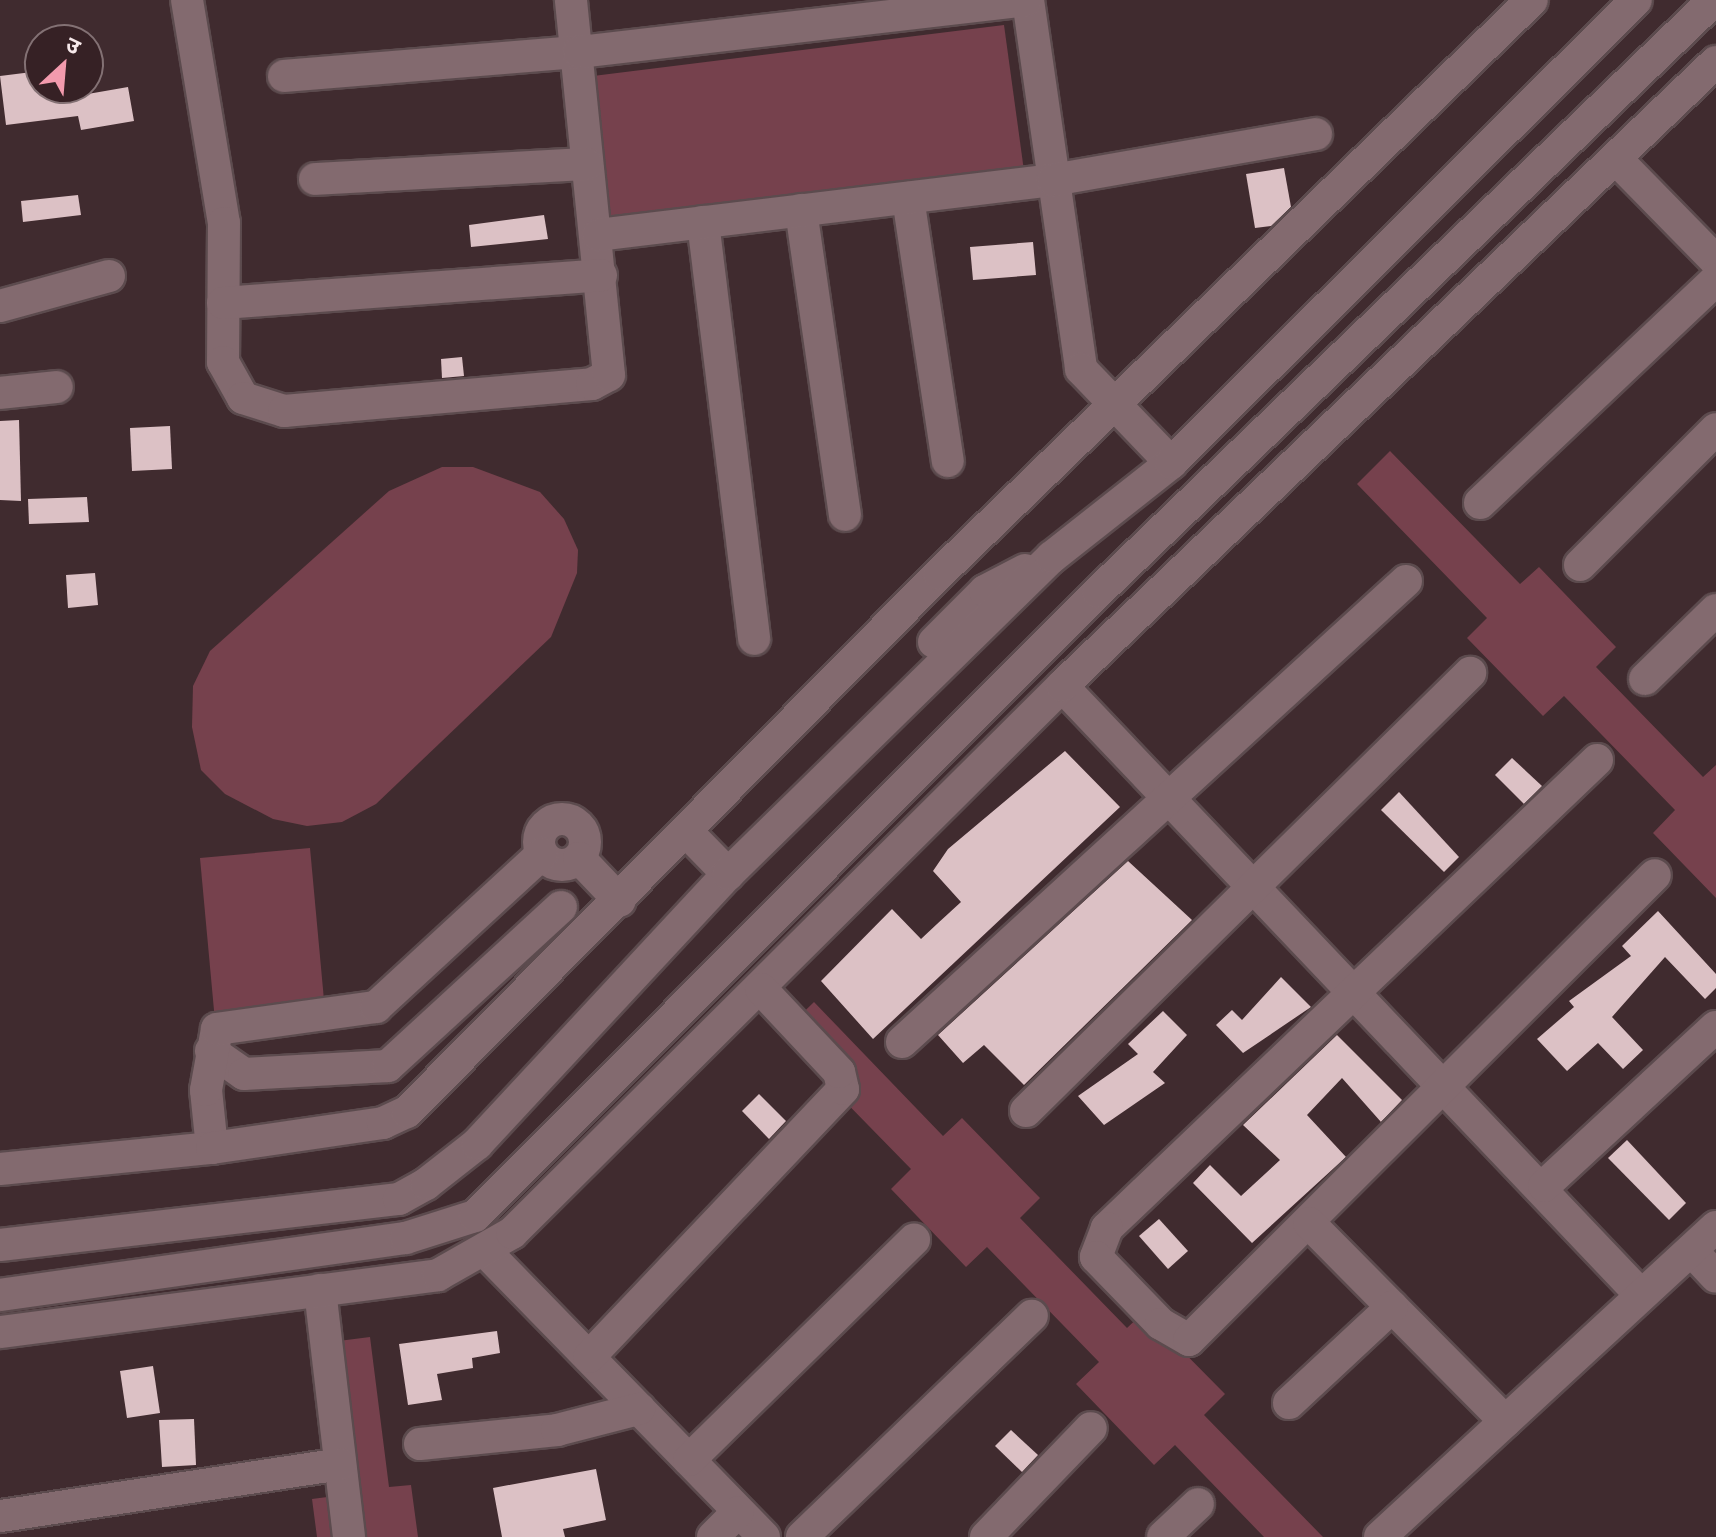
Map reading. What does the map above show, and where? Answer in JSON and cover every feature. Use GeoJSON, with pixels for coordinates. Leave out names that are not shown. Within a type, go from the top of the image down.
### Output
{"type":"FeatureCollection","features":[{"type":"Feature","properties":{"kind":"street"},"geometry":{"type":"LineString","coordinates":[[187,0],[224,223],[223,362],[232,385],[254,404],[284,411],[603,381],[612,368],[571,0]]}},
{"type":"Feature","properties":{"kind":"street"},"geometry":{"type":"LineString","coordinates":[[284,76],[579,52],[1027,0],[1081,369],[1171,463]]}},
{"type":"Feature","properties":{"kind":"street"},"geometry":{"type":"LineString","coordinates":[[0,1169],[212,1148],[383,1123],[407,1112],[1114,406],[1532,0]]}},
{"type":"Feature","properties":{"kind":"street"},"geometry":{"type":"LineString","coordinates":[[0,1245],[399,1199],[477,1144],[728,874],[909,696],[935,640],[975,601],[1052,557],[1171,463],[1636,0]]}},
{"type":"Feature","properties":{"kind":"street"},"geometry":{"type":"LineString","coordinates":[[0,1295],[406,1238],[475,1216],[1098,592],[1714,0]]}},
{"type":"Feature","properties":{"kind":"street"},"geometry":{"type":"LineString","coordinates":[[0,1332],[438,1275],[486,1252],[534,1215],[1062,686],[1716,62]]}},
{"type":"Feature","properties":{"kind":"street"},"geometry":{"type":"LineString","coordinates":[[598,235],[1053,180],[1316,134]]}},
{"type":"Feature","properties":{"kind":"street"},"geometry":{"type":"LineString","coordinates":[[1616,159],[1716,261]]}},
{"type":"Feature","properties":{"kind":"street"},"geometry":{"type":"LineString","coordinates":[[315,179],[587,164]]}},
{"type":"Feature","properties":{"kind":"street"},"geometry":{"type":"LineString","coordinates":[[908,198],[948,461]]}},
{"type":"Feature","properties":{"kind":"street"},"geometry":{"type":"LineString","coordinates":[[801,210],[845,515]]}},
{"type":"Feature","properties":{"kind":"street"},"geometry":{"type":"LineString","coordinates":[[703,222],[754,639]]}},
{"type":"Feature","properties":{"kind":"street"},"geometry":{"type":"LineString","coordinates":[[223,303],[601,275]]}},
{"type":"Feature","properties":{"kind":"street"},"geometry":{"type":"LineString","coordinates":[[0,306],[109,276]]}},
{"type":"Feature","properties":{"kind":"street"},"geometry":{"type":"LineString","coordinates":[[1480,503],[1716,280]]}},
{"type":"Feature","properties":{"kind":"street"},"geometry":{"type":"LineString","coordinates":[[0,393],[57,387]]}},
{"type":"Feature","properties":{"kind":"street"},"geometry":{"type":"LineString","coordinates":[[1580,565],[1716,429]]}},
{"type":"Feature","properties":{"kind":"street"},"geometry":{"type":"LineString","coordinates":[[902,1042],[1167,795],[1406,581]]}},
{"type":"Feature","properties":{"kind":"street"},"geometry":{"type":"LineString","coordinates":[[1645,679],[1716,610]]}},
{"type":"Feature","properties":{"kind":"street"},"geometry":{"type":"LineString","coordinates":[[1026,1111],[1470,673]]}},
{"type":"Feature","properties":{"kind":"street"},"geometry":{"type":"LineString","coordinates":[[1062,686],[1257,884],[1544,1186],[1638,1292]]}},
{"type":"Feature","properties":{"kind":"street"},"geometry":{"type":"LineString","coordinates":[[1597,760],[1355,989],[1094,1248],[1161,1324],[1189,1340],[1655,875]]}},
{"type":"Feature","properties":{"kind":"street"},"geometry":{"type":"LineString","coordinates":[[212,1148],[205,1095],[211,1051],[223,1027],[376,1007],[542,854],[541,833],[564,818],[585,834],[579,858],[620,901]]}},
{"type":"Feature","properties":{"kind":"street"},"geometry":{"type":"LineString","coordinates":[[687,832],[728,874]]}},
{"type":"Feature","properties":{"kind":"street"},"geometry":{"type":"LineString","coordinates":[[211,1051],[244,1074],[388,1066],[561,907]]}},
{"type":"Feature","properties":{"kind":"street"},"geometry":{"type":"LineString","coordinates":[[457,933],[495,970]]}},
{"type":"Feature","properties":{"kind":"street"},"geometry":{"type":"LineString","coordinates":[[589,1357],[843,1089],[839,1072],[761,989]]}},
{"type":"Feature","properties":{"kind":"street"},"geometry":{"type":"LineString","coordinates":[[1544,1186],[1716,1027]]}},
{"type":"Feature","properties":{"kind":"street"},"geometry":{"type":"LineString","coordinates":[[1309,1223],[1505,1421]]}},
{"type":"Feature","properties":{"kind":"street"},"geometry":{"type":"LineString","coordinates":[[1380,1537],[1638,1292],[1692,1251],[1716,1227]]}},
{"type":"Feature","properties":{"kind":"street"},"geometry":{"type":"LineString","coordinates":[[689,1460],[914,1240]]}},
{"type":"Feature","properties":{"kind":"street"},"geometry":{"type":"LineString","coordinates":[[1692,1251],[1716,1277]]}},
{"type":"Feature","properties":{"kind":"street"},"geometry":{"type":"LineString","coordinates":[[486,1252],[764,1537]]}},
{"type":"Feature","properties":{"kind":"street"},"geometry":{"type":"LineString","coordinates":[[57,1288],[66,1323]]}},
{"type":"Feature","properties":{"kind":"street"},"geometry":{"type":"LineString","coordinates":[[320,1290],[349,1537]]}},
{"type":"Feature","properties":{"kind":"street"},"geometry":{"type":"LineString","coordinates":[[1289,1403],[1392,1307]]}},
{"type":"Feature","properties":{"kind":"street"},"geometry":{"type":"LineString","coordinates":[[802,1537],[1032,1316]]}},
{"type":"Feature","properties":{"kind":"street"},"geometry":{"type":"LineString","coordinates":[[420,1444],[557,1430],[639,1409]]}},
{"type":"Feature","properties":{"kind":"street"},"geometry":{"type":"LineString","coordinates":[[986,1537],[1091,1428]]}},
{"type":"Feature","properties":{"kind":"street"},"geometry":{"type":"LineString","coordinates":[[2,1520],[340,1464]]}},
{"type":"Feature","properties":{"kind":"street"},"geometry":{"type":"LineString","coordinates":[[1163,1537],[1198,1504]]}},
{"type":"Feature","properties":{"kind":"street"},"geometry":{"type":"LineString","coordinates":[[713,1537],[738,1512]]}},
{"type":"Feature","properties":{"kind":"shaded area"},"geometry":{"type":"Polygon","coordinates":[[[1004,25],[1024,171],[611,217],[593,76],[1004,25]]]}},
{"type":"Feature","properties":{"kind":"shaded area"},"geometry":{"type":"Polygon","coordinates":[[[1390,451],[1520,584],[1539,567],[1616,647],[1596,667],[1703,777],[1716,765],[1716,898],[1653,833],[1675,810],[1564,696],[1543,716],[1467,638],[1487,618],[1357,484],[1390,451]]]}},
{"type":"Feature","properties":{"kind":"shaded area"},"geometry":{"type":"Polygon","coordinates":[[[442,467],[473,467],[540,492],[564,519],[578,550],[577,573],[551,637],[376,804],[342,822],[307,826],[273,819],[225,794],[201,770],[192,727],[193,686],[210,651],[389,491],[442,467]]]}},
{"type":"Feature","properties":{"kind":"shaded area"},"geometry":{"type":"Polygon","coordinates":[[[310,848],[325,1011],[215,1021],[200,858],[310,848]]]}},
{"type":"Feature","properties":{"kind":"shaded area"},"geometry":{"type":"Polygon","coordinates":[[[814,1002],[943,1136],[962,1118],[1040,1198],[1020,1218],[1127,1328],[1144,1312],[1225,1394],[1204,1415],[1323,1537],[1264,1537],[1175,1445],[1154,1465],[1076,1384],[1099,1362],[987,1247],[966,1267],[891,1189],[911,1169],[780,1035],[814,1002]]]}},
{"type":"Feature","properties":{"kind":"shaded area"},"geometry":{"type":"Polygon","coordinates":[[[370,1337],[389,1487],[411,1485],[418,1537],[317,1537],[312,1499],[335,1496],[315,1344],[370,1337]]]}},
{"type":"Feature","properties":{"kind":"building"},"geometry":{"type":"Polygon","coordinates":[[[24,73],[24,104],[104,104],[104,91],[128,87],[134,121],[81,130],[78,116],[6,125],[0,76],[24,73]]]}},
{"type":"Feature","properties":{"kind":"building"},"geometry":{"type":"Polygon","coordinates":[[[1284,168],[1291,207],[1271,226],[1255,228],[1246,174],[1284,168]]]}},
{"type":"Feature","properties":{"kind":"building"},"geometry":{"type":"Polygon","coordinates":[[[78,195],[81,215],[23,222],[21,201],[78,195]]]}},
{"type":"Feature","properties":{"kind":"building"},"geometry":{"type":"Polygon","coordinates":[[[544,215],[548,239],[471,247],[469,225],[544,215]]]}},
{"type":"Feature","properties":{"kind":"building"},"geometry":{"type":"Polygon","coordinates":[[[1033,242],[1036,275],[973,280],[970,247],[1033,242]]]}},
{"type":"Feature","properties":{"kind":"building"},"geometry":{"type":"Polygon","coordinates":[[[462,357],[464,376],[442,378],[441,359],[462,357]]]}},
{"type":"Feature","properties":{"kind":"building"},"geometry":{"type":"Polygon","coordinates":[[[19,420],[21,501],[0,500],[0,421],[19,420]]]}},
{"type":"Feature","properties":{"kind":"building"},"geometry":{"type":"Polygon","coordinates":[[[170,426],[172,469],[132,471],[130,428],[170,426]]]}},
{"type":"Feature","properties":{"kind":"building"},"geometry":{"type":"Polygon","coordinates":[[[87,497],[89,522],[29,524],[28,499],[87,497]]]}},
{"type":"Feature","properties":{"kind":"building"},"geometry":{"type":"Polygon","coordinates":[[[95,573],[98,605],[68,608],[66,575],[95,573]]]}},
{"type":"Feature","properties":{"kind":"building"},"geometry":{"type":"Polygon","coordinates":[[[1065,751],[1120,807],[873,1039],[821,981],[892,909],[921,939],[961,902],[933,871],[948,849],[1065,751]]]}},
{"type":"Feature","properties":{"kind":"building"},"geometry":{"type":"Polygon","coordinates":[[[1512,758],[1542,786],[1524,804],[1495,775],[1512,758]]]}},
{"type":"Feature","properties":{"kind":"building"},"geometry":{"type":"Polygon","coordinates":[[[1399,792],[1459,857],[1444,872],[1381,810],[1399,792]]]}},
{"type":"Feature","properties":{"kind":"building"},"geometry":{"type":"Polygon","coordinates":[[[1128,861],[1192,920],[1024,1085],[984,1045],[963,1063],[938,1035],[1128,861]]]}},
{"type":"Feature","properties":{"kind":"building"},"geometry":{"type":"Polygon","coordinates":[[[1658,911],[1716,974],[1716,988],[1705,999],[1665,957],[1612,1017],[1643,1050],[1623,1069],[1598,1043],[1567,1071],[1537,1039],[1574,1007],[1569,1001],[1631,956],[1622,946],[1658,911]]]}},
{"type":"Feature","properties":{"kind":"building"},"geometry":{"type":"Polygon","coordinates":[[[1281,977],[1311,1007],[1243,1053],[1216,1025],[1232,1010],[1242,1020],[1281,977]]]}},
{"type":"Feature","properties":{"kind":"building"},"geometry":{"type":"Polygon","coordinates":[[[1163,1011],[1187,1035],[1153,1072],[1165,1083],[1104,1125],[1078,1096],[1138,1054],[1128,1044],[1163,1011]]]}},
{"type":"Feature","properties":{"kind":"building"},"geometry":{"type":"Polygon","coordinates":[[[1337,1035],[1402,1100],[1381,1122],[1342,1078],[1307,1115],[1346,1157],[1252,1243],[1193,1183],[1210,1165],[1241,1196],[1280,1160],[1243,1125],[1337,1035]]]}},
{"type":"Feature","properties":{"kind":"building"},"geometry":{"type":"Polygon","coordinates":[[[759,1094],[786,1121],[769,1139],[742,1111],[759,1094]]]}},
{"type":"Feature","properties":{"kind":"building"},"geometry":{"type":"Polygon","coordinates":[[[1627,1140],[1686,1203],[1669,1220],[1608,1158],[1627,1140]]]}},
{"type":"Feature","properties":{"kind":"building"},"geometry":{"type":"Polygon","coordinates":[[[1159,1219],[1188,1251],[1168,1269],[1139,1236],[1159,1219]]]}},
{"type":"Feature","properties":{"kind":"building"},"geometry":{"type":"Polygon","coordinates":[[[497,1331],[500,1353],[472,1358],[473,1368],[437,1374],[442,1400],[408,1405],[399,1344],[497,1331]]]}},
{"type":"Feature","properties":{"kind":"building"},"geometry":{"type":"Polygon","coordinates":[[[153,1366],[160,1413],[127,1418],[120,1371],[153,1366]]]}},
{"type":"Feature","properties":{"kind":"building"},"geometry":{"type":"Polygon","coordinates":[[[194,1419],[196,1465],[162,1467],[159,1420],[194,1419]]]}},
{"type":"Feature","properties":{"kind":"building"},"geometry":{"type":"Polygon","coordinates":[[[1011,1430],[1038,1455],[1022,1472],[995,1446],[1011,1430]]]}},
{"type":"Feature","properties":{"kind":"building"},"geometry":{"type":"Polygon","coordinates":[[[596,1469],[606,1520],[563,1529],[565,1537],[502,1537],[493,1488],[596,1469]]]}}]}
